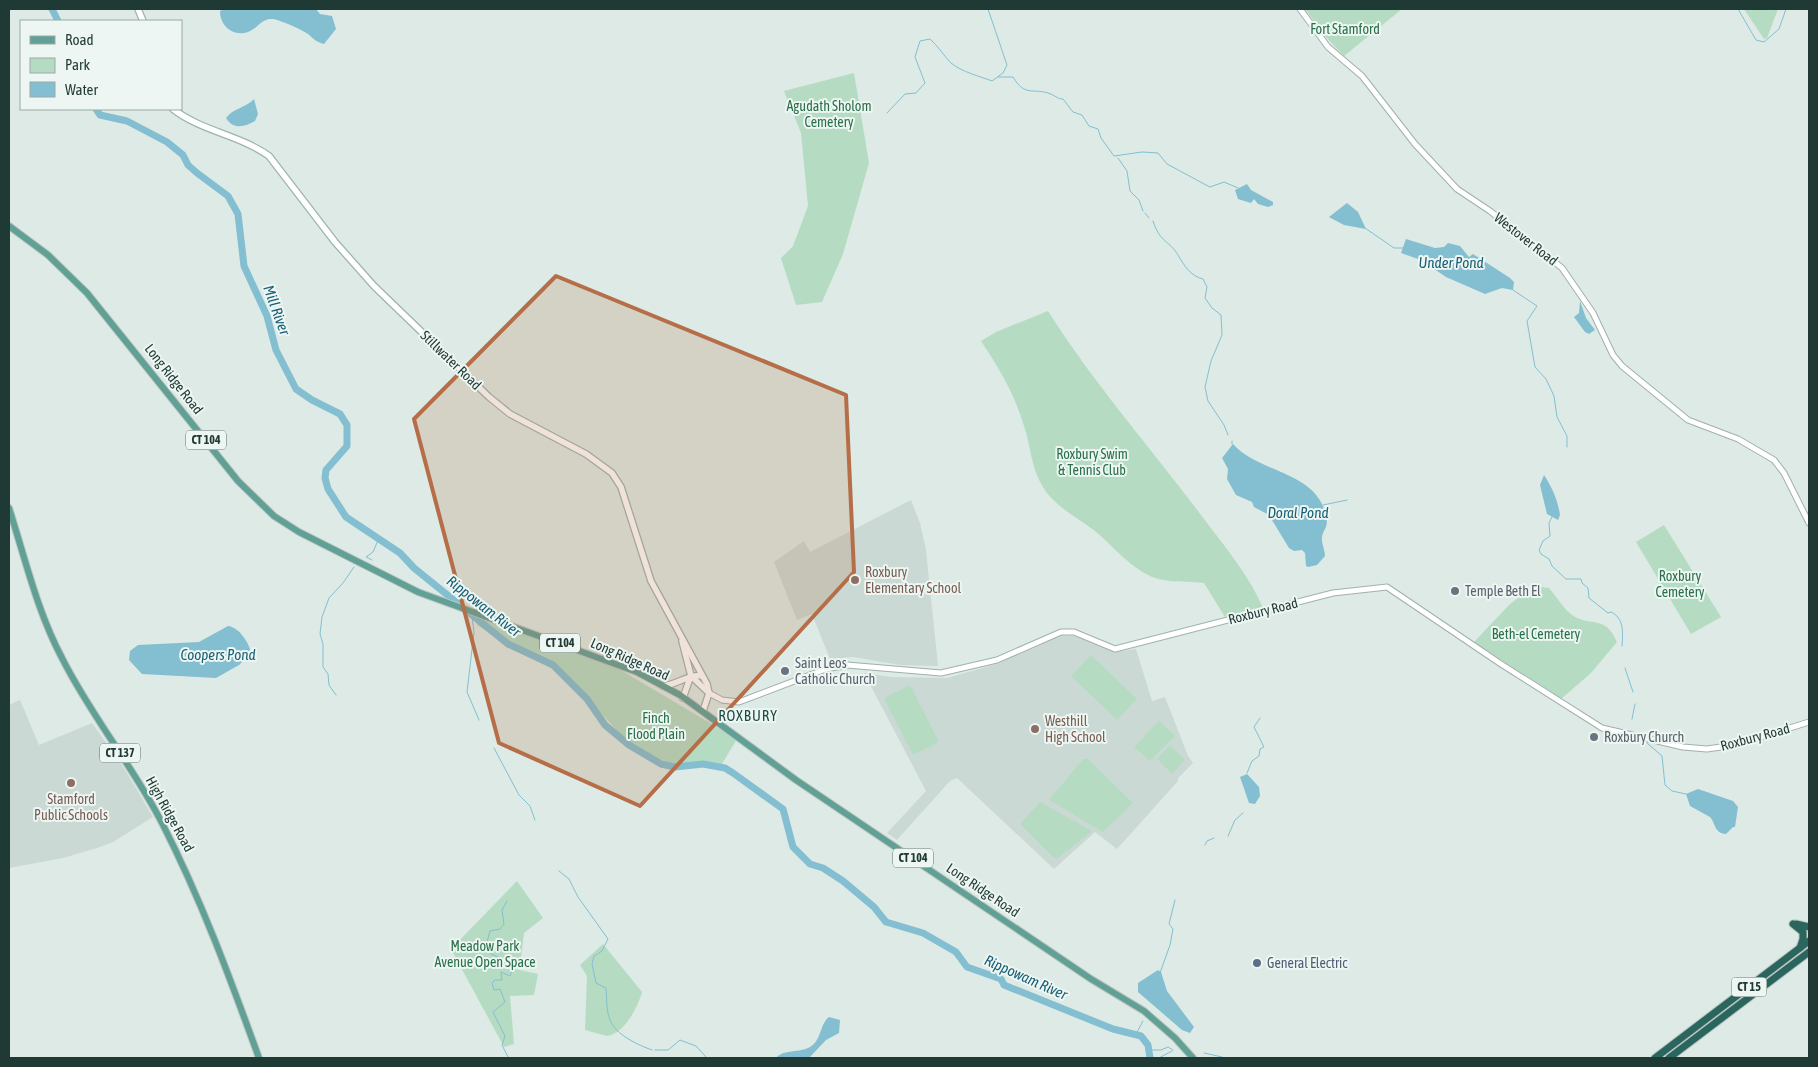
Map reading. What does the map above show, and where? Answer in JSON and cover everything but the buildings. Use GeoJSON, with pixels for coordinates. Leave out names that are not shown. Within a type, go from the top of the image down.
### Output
{"type":"FeatureCollection","features":[{"type":"Feature","properties":{"kind":"highway"},"geometry":{"type":"LineString","coordinates":[[1800,948],[1803,932],[1793,924],[1809,926]]}},
{"type":"Feature","properties":{"kind":"highway","name":"CT 15"},"geometry":{"type":"LineString","coordinates":[[1655,1058],[1809,941]]}},
{"type":"Feature","properties":{"kind":"highway","name":"CT 15"},"geometry":{"type":"LineString","coordinates":[[1669,1058],[1809,952]]}},
{"type":"Feature","properties":{"kind":"main road","name":"Stillwater Road"},"geometry":{"type":"LineString","coordinates":[[175,110],[187,118],[255,147],[269,156],[335,242],[374,286],[489,397],[510,414],[586,454],[612,473],[621,487],[651,581],[682,641],[691,676]]}},
{"type":"Feature","properties":{"kind":"main road","name":"Long Ridge Road"},"geometry":{"type":"LineString","coordinates":[[9,226],[48,256],[92,298],[256,500],[274,516],[299,532],[394,580],[444,601],[637,672],[663,686],[703,711],[796,780],[1087,976],[1140,1008],[1165,1029],[1193,1058]]}},
{"type":"Feature","properties":{"kind":"main road","name":"High Ridge Road"},"geometry":{"type":"LineString","coordinates":[[9,508],[33,585],[54,643],[72,679],[140,784],[179,855],[224,961],[259,1058]]}},
{"type":"Feature","properties":{"kind":"main road","name":"Stillwater Road"},"geometry":{"type":"LineString","coordinates":[[682,641],[688,647],[708,684],[709,693]]}},
{"type":"Feature","properties":{"kind":"main road"},"geometry":{"type":"LineString","coordinates":[[691,676],[699,686],[709,693],[703,711]]}},
{"type":"Feature","properties":{"kind":"main road"},"geometry":{"type":"LineString","coordinates":[[683,698],[687,682],[691,676]]}},
{"type":"Feature","properties":{"kind":"main road"},"geometry":{"type":"LineString","coordinates":[[663,686],[673,685],[691,676],[702,676]]}},
{"type":"Feature","properties":{"kind":"street","name":"Westover Road"},"geometry":{"type":"LineString","coordinates":[[1300,9],[1328,47],[1362,76],[1415,144],[1457,189],[1490,210],[1562,268],[1593,313],[1613,355],[1622,366],[1688,420],[1730,435],[1760,450],[1774,460],[1784,473],[1809,523]]}},
{"type":"Feature","properties":{"kind":"street","name":"Roxbury Road"},"geometry":{"type":"LineString","coordinates":[[709,693],[722,700],[739,702],[826,669],[847,665],[941,673],[997,660],[1048,636],[1062,632],[1074,632],[1115,648],[1333,593],[1387,588],[1602,728],[1683,747],[1707,749],[1735,745],[1809,722]]}},
{"type":"Feature","properties":{"kind":"highlighted area"},"geometry":{"type":"Polygon","coordinates":[[[556,276],[846,395],[854,572],[640,806],[499,743],[414,419],[556,276]]]}},
{"type":"Feature","properties":{"kind":"shaded area","name":"Roxbury Elementary School"},"geometry":{"type":"Polygon","coordinates":[[[911,500],[920,523],[926,550],[938,666],[900,665],[853,657],[830,659],[812,614],[797,620],[774,562],[804,541],[810,552],[911,500]]]}},
{"type":"Feature","properties":{"kind":"shaded area","name":"Westhill High School"},"geometry":{"type":"Polygon","coordinates":[[[1058,635],[1075,636],[1116,652],[1136,649],[1152,701],[1165,697],[1188,756],[1193,763],[1178,778],[1178,781],[1117,849],[1095,832],[1054,869],[957,778],[950,781],[897,840],[887,833],[926,791],[864,673],[891,677],[947,678],[1000,663],[1058,635]]]}},
{"type":"Feature","properties":{"kind":"shaded area","name":"Stamford Public Schools"},"geometry":{"type":"Polygon","coordinates":[[[20,700],[39,745],[92,723],[124,768],[153,817],[113,842],[97,848],[63,858],[9,868],[9,705],[20,700]]]}},
{"type":"Feature","properties":{"kind":"green space","name":"Fort Stamford"},"geometry":{"type":"Polygon","coordinates":[[[1305,9],[1402,9],[1344,56],[1325,36],[1305,9]]]}},
{"type":"Feature","properties":{"kind":"green space"},"geometry":{"type":"Polygon","coordinates":[[[1744,9],[1778,9],[1767,38],[1764,39],[1744,9]]]}},
{"type":"Feature","properties":{"kind":"green space","name":"Agudath Sholom Cemetery"},"geometry":{"type":"Polygon","coordinates":[[[854,73],[869,163],[843,254],[822,302],[796,305],[781,258],[793,246],[808,206],[801,133],[784,91],[854,73]]]}},
{"type":"Feature","properties":{"kind":"green space","name":"Roxbury Swim & Tennis Club"},"geometry":{"type":"Polygon","coordinates":[[[1048,311],[1084,364],[1236,562],[1251,584],[1263,608],[1225,617],[1204,583],[1166,581],[1146,574],[1130,563],[1095,531],[1060,506],[1048,494],[1036,472],[1016,403],[981,341],[996,332],[1048,311]]]}},
{"type":"Feature","properties":{"kind":"green space","name":"Roxbury Cemetery"},"geometry":{"type":"Polygon","coordinates":[[[1664,525],[1721,617],[1691,634],[1636,542],[1664,525]]]}},
{"type":"Feature","properties":{"kind":"green space","name":"Beth-el Cemetery"},"geometry":{"type":"Polygon","coordinates":[[[1534,586],[1549,588],[1572,615],[1608,628],[1617,642],[1591,673],[1561,699],[1474,642],[1510,604],[1534,586]]]}},
{"type":"Feature","properties":{"kind":"green space","name":"Finch Flood Plain"},"geometry":{"type":"Polygon","coordinates":[[[474,616],[619,669],[737,739],[720,767],[683,767],[638,753],[558,667],[519,652],[477,625],[474,616]]]}},
{"type":"Feature","properties":{"kind":"green space"},"geometry":{"type":"Polygon","coordinates":[[[1091,655],[1137,699],[1117,720],[1071,676],[1091,655]]]}},
{"type":"Feature","properties":{"kind":"green space"},"geometry":{"type":"Polygon","coordinates":[[[910,685],[939,742],[913,755],[884,698],[910,685]]]}},
{"type":"Feature","properties":{"kind":"green space"},"geometry":{"type":"Polygon","coordinates":[[[1159,721],[1175,736],[1150,761],[1134,747],[1159,721]]]}},
{"type":"Feature","properties":{"kind":"green space"},"geometry":{"type":"Polygon","coordinates":[[[1170,745],[1185,760],[1172,774],[1157,759],[1170,745]]]}},
{"type":"Feature","properties":{"kind":"green space"},"geometry":{"type":"Polygon","coordinates":[[[1083,759],[1088,759],[1133,803],[1103,832],[1049,800],[1083,759]]]}},
{"type":"Feature","properties":{"kind":"green space"},"geometry":{"type":"Polygon","coordinates":[[[1040,802],[1092,831],[1058,858],[1054,858],[1020,824],[1040,802]]]}},
{"type":"Feature","properties":{"kind":"green space","name":"Meadow Park Avenue Open Space"},"geometry":{"type":"Polygon","coordinates":[[[517,881],[543,918],[524,933],[521,958],[512,959],[515,969],[538,974],[534,995],[510,996],[514,1044],[504,1047],[451,949],[517,881]]]}},
{"type":"Feature","properties":{"kind":"green space"},"geometry":{"type":"Polygon","coordinates":[[[603,944],[642,992],[629,1019],[619,1030],[607,1036],[585,1030],[587,976],[580,965],[603,944]]]}},
{"type":"Feature","properties":{"kind":"water"},"geometry":{"type":"Polygon","coordinates":[[[225,9],[316,9],[320,14],[332,16],[336,29],[324,44],[296,27],[272,19],[265,20],[248,32],[237,33],[228,29],[222,21],[220,11],[225,9]]]}},
{"type":"Feature","properties":{"kind":"water"},"geometry":{"type":"Polygon","coordinates":[[[254,99],[258,114],[255,121],[239,126],[229,122],[226,118],[229,115],[254,99]]]}},
{"type":"Feature","properties":{"kind":"water"},"geometry":{"type":"Polygon","coordinates":[[[1247,184],[1251,190],[1273,202],[1273,205],[1268,207],[1258,204],[1254,199],[1251,203],[1238,199],[1235,190],[1247,184]]]}},
{"type":"Feature","properties":{"kind":"water"},"geometry":{"type":"Polygon","coordinates":[[[1347,203],[1358,212],[1366,229],[1344,225],[1329,217],[1347,203]]]}},
{"type":"Feature","properties":{"kind":"water","name":"Under Pond"},"geometry":{"type":"Polygon","coordinates":[[[1406,239],[1435,248],[1444,247],[1448,243],[1460,246],[1469,257],[1473,254],[1510,278],[1514,282],[1513,290],[1502,288],[1485,294],[1446,277],[1421,260],[1401,253],[1406,239]]]}},
{"type":"Feature","properties":{"kind":"water"},"geometry":{"type":"Polygon","coordinates":[[[1580,301],[1586,318],[1595,330],[1589,334],[1585,332],[1574,317],[1579,313],[1580,301]]]}},
{"type":"Feature","properties":{"kind":"water","name":"Doral Pond"},"geometry":{"type":"Polygon","coordinates":[[[1233,444],[1244,454],[1258,462],[1300,481],[1321,501],[1327,520],[1322,539],[1325,556],[1317,565],[1306,566],[1305,553],[1302,550],[1294,551],[1289,548],[1269,515],[1254,507],[1252,502],[1236,495],[1227,479],[1228,469],[1222,458],[1233,444]]]}},
{"type":"Feature","properties":{"kind":"water"},"geometry":{"type":"Polygon","coordinates":[[[1544,475],[1558,505],[1560,515],[1558,520],[1547,514],[1540,485],[1544,475]]]}},
{"type":"Feature","properties":{"kind":"water","name":"Coopers Pond"},"geometry":{"type":"Polygon","coordinates":[[[228,626],[242,634],[250,649],[248,656],[239,665],[216,678],[142,674],[129,660],[130,651],[138,645],[199,642],[228,626]]]}},
{"type":"Feature","properties":{"kind":"water"},"geometry":{"type":"Polygon","coordinates":[[[1247,774],[1259,787],[1260,796],[1255,804],[1249,803],[1240,777],[1247,774]]]}},
{"type":"Feature","properties":{"kind":"water"},"geometry":{"type":"Polygon","coordinates":[[[1698,789],[1733,801],[1738,807],[1735,827],[1726,834],[1719,832],[1710,817],[1690,806],[1686,794],[1698,789]]]}},
{"type":"Feature","properties":{"kind":"water"},"geometry":{"type":"Polygon","coordinates":[[[1158,970],[1161,972],[1167,991],[1194,1027],[1190,1033],[1182,1030],[1138,992],[1138,983],[1158,970]]]}},
{"type":"Feature","properties":{"kind":"water"},"geometry":{"type":"Polygon","coordinates":[[[829,1017],[840,1020],[839,1033],[826,1040],[809,1058],[776,1058],[783,1053],[806,1049],[814,1044],[829,1017]]]}},
{"type":"Feature","properties":{"kind":"waterway","name":"Mill River"},"geometry":{"type":"LineString","coordinates":[[52,9],[58,20]]}},
{"type":"Feature","properties":{"kind":"waterway"},"geometry":{"type":"LineString","coordinates":[[887,113],[905,94],[916,93],[925,83],[915,57],[920,41],[930,39],[951,63],[971,74],[992,81],[1003,73],[1007,65],[988,9]]}},
{"type":"Feature","properties":{"kind":"waterway"},"geometry":{"type":"LineString","coordinates":[[1738,9],[1756,40],[1764,42],[1779,29],[1786,9]]}},
{"type":"Feature","properties":{"kind":"waterway"},"geometry":{"type":"LineString","coordinates":[[998,77],[1013,77],[1025,90],[1048,93],[1063,99],[1073,112],[1082,115],[1089,126],[1098,129],[1101,138],[1114,156],[1142,152],[1158,153],[1167,164],[1210,187],[1224,182],[1238,188]]}},
{"type":"Feature","properties":{"kind":"waterway","name":"Rippowam River"},"geometry":{"type":"LineString","coordinates":[[97,110],[100,115],[127,121],[167,142],[183,155],[188,165],[197,173],[228,196],[238,214],[244,266],[267,316],[276,350],[296,389],[312,400],[340,414],[347,425],[347,446],[326,470],[325,478],[328,489],[346,517],[400,553],[414,568],[508,644],[553,665],[587,699],[605,725],[629,745],[661,764],[675,767],[703,764],[725,768],[783,809],[793,847],[810,864],[823,868],[843,881],[874,907],[886,922],[923,933],[956,952],[967,967],[1001,979],[1004,985],[1113,1029],[1141,1036],[1148,1045],[1150,1058]]}},
{"type":"Feature","properties":{"kind":"waterway"},"geometry":{"type":"LineString","coordinates":[[1118,158],[1127,171],[1130,191],[1139,200],[1143,211]]}},
{"type":"Feature","properties":{"kind":"waterway"},"geometry":{"type":"LineString","coordinates":[[1145,213],[1149,218]]}},
{"type":"Feature","properties":{"kind":"waterway"},"geometry":{"type":"LineString","coordinates":[[1153,221],[1159,233],[1175,250],[1188,270],[1198,278],[1203,279],[1207,287],[1205,298],[1212,308],[1221,315],[1222,335],[1211,361],[1205,387],[1208,401],[1224,425],[1228,435]]}},
{"type":"Feature","properties":{"kind":"waterway"},"geometry":{"type":"LineString","coordinates":[[1365,228],[1394,248],[1404,248]]}},
{"type":"Feature","properties":{"kind":"waterway"},"geometry":{"type":"LineString","coordinates":[[1513,290],[1537,306],[1527,321],[1535,367],[1546,379],[1554,396],[1557,417],[1567,436],[1567,447]]}},
{"type":"Feature","properties":{"kind":"waterway"},"geometry":{"type":"LineString","coordinates":[[1323,505],[1347,500]]}},
{"type":"Feature","properties":{"kind":"waterway"},"geometry":{"type":"LineString","coordinates":[[1552,517],[1549,523],[1550,536],[1543,541],[1539,550],[1541,554],[1549,559],[1552,566],[1566,579],[1581,579],[1582,583],[1588,588],[1589,598],[1608,613],[1611,612],[1618,618],[1622,631],[1622,646]]}},
{"type":"Feature","properties":{"kind":"waterway"},"geometry":{"type":"LineString","coordinates":[[372,560],[366,557],[373,552],[379,538]]}},
{"type":"Feature","properties":{"kind":"waterway"},"geometry":{"type":"LineString","coordinates":[[336,695],[329,685],[328,674],[323,667],[323,644],[320,634],[322,617],[329,598],[354,567]]}},
{"type":"Feature","properties":{"kind":"waterway"},"geometry":{"type":"LineString","coordinates":[[472,617],[474,632],[467,692],[479,720]]}},
{"type":"Feature","properties":{"kind":"waterway"},"geometry":{"type":"LineString","coordinates":[[1625,668],[1633,692]]}},
{"type":"Feature","properties":{"kind":"waterway"},"geometry":{"type":"LineString","coordinates":[[1632,719],[1635,704]]}},
{"type":"Feature","properties":{"kind":"waterway"},"geometry":{"type":"LineString","coordinates":[[1247,773],[1252,761],[1259,756],[1260,749],[1264,747],[1254,727],[1260,718]]}},
{"type":"Feature","properties":{"kind":"waterway"},"geometry":{"type":"LineString","coordinates":[[1647,743],[1662,756],[1665,785],[1672,791],[1686,794]]}},
{"type":"Feature","properties":{"kind":"waterway"},"geometry":{"type":"LineString","coordinates":[[494,748],[519,795],[530,806],[535,820]]}},
{"type":"Feature","properties":{"kind":"waterway"},"geometry":{"type":"LineString","coordinates":[[1228,836],[1235,820],[1243,813]]}},
{"type":"Feature","properties":{"kind":"waterway"},"geometry":{"type":"LineString","coordinates":[[1205,845],[1207,841],[1214,838]]}},
{"type":"Feature","properties":{"kind":"waterway"},"geometry":{"type":"LineString","coordinates":[[559,871],[569,879],[578,897],[608,939],[602,951],[594,956],[592,964],[596,983],[606,988],[610,1020],[622,1035],[652,1050]]}},
{"type":"Feature","properties":{"kind":"waterway"},"geometry":{"type":"LineString","coordinates":[[1160,973],[1170,945],[1173,929],[1169,924],[1175,900]]}},
{"type":"Feature","properties":{"kind":"waterway"},"geometry":{"type":"LineString","coordinates":[[507,901],[502,910],[504,924],[500,929],[490,931],[487,942],[491,954],[506,961],[512,971],[510,976],[501,972],[502,980],[495,980],[492,983],[494,990],[500,989],[505,1002],[493,1012],[505,1036],[502,1045],[508,1057]]}},
{"type":"Feature","properties":{"kind":"waterway"},"geometry":{"type":"LineString","coordinates":[[1136,1034],[1143,1021]]}},
{"type":"Feature","properties":{"kind":"waterway"},"geometry":{"type":"LineString","coordinates":[[655,1050],[668,1050],[680,1040],[696,1046],[707,1058]]}},
{"type":"Feature","properties":{"kind":"waterway"},"geometry":{"type":"LineString","coordinates":[[1149,1050],[1161,1050],[1168,1047],[1173,1050]]}},
{"type":"Feature","properties":{"kind":"waterway"},"geometry":{"type":"LineString","coordinates":[[1159,1058],[1172,1051]]}},
{"type":"Feature","properties":{"kind":"waterway"},"geometry":{"type":"LineString","coordinates":[[1204,1053],[1222,1057]]}},
{"type":"Feature","properties":{"kind":"place","name":"Roxbury Elementary School"},"geometry":{"type":"Point","coordinates":[855,580]}},
{"type":"Feature","properties":{"kind":"place","name":"Temple Beth El"},"geometry":{"type":"Point","coordinates":[1455,591]}},
{"type":"Feature","properties":{"kind":"place","name":"Saint Leos Catholic Church"},"geometry":{"type":"Point","coordinates":[785,671]}},
{"type":"Feature","properties":{"kind":"place","name":"Westhill High School"},"geometry":{"type":"Point","coordinates":[1035,729]}},
{"type":"Feature","properties":{"kind":"place","name":"Roxbury Church"},"geometry":{"type":"Point","coordinates":[1594,737]}},
{"type":"Feature","properties":{"kind":"place","name":"Stamford Public Schools"},"geometry":{"type":"Point","coordinates":[71,783]}},
{"type":"Feature","properties":{"kind":"place","name":"General Electric"},"geometry":{"type":"Point","coordinates":[1257,963]}},
{"type":"Feature","properties":{"kind":"district","name":"ROXBURY"},"geometry":{"type":"Point","coordinates":[748,715]}}]}
